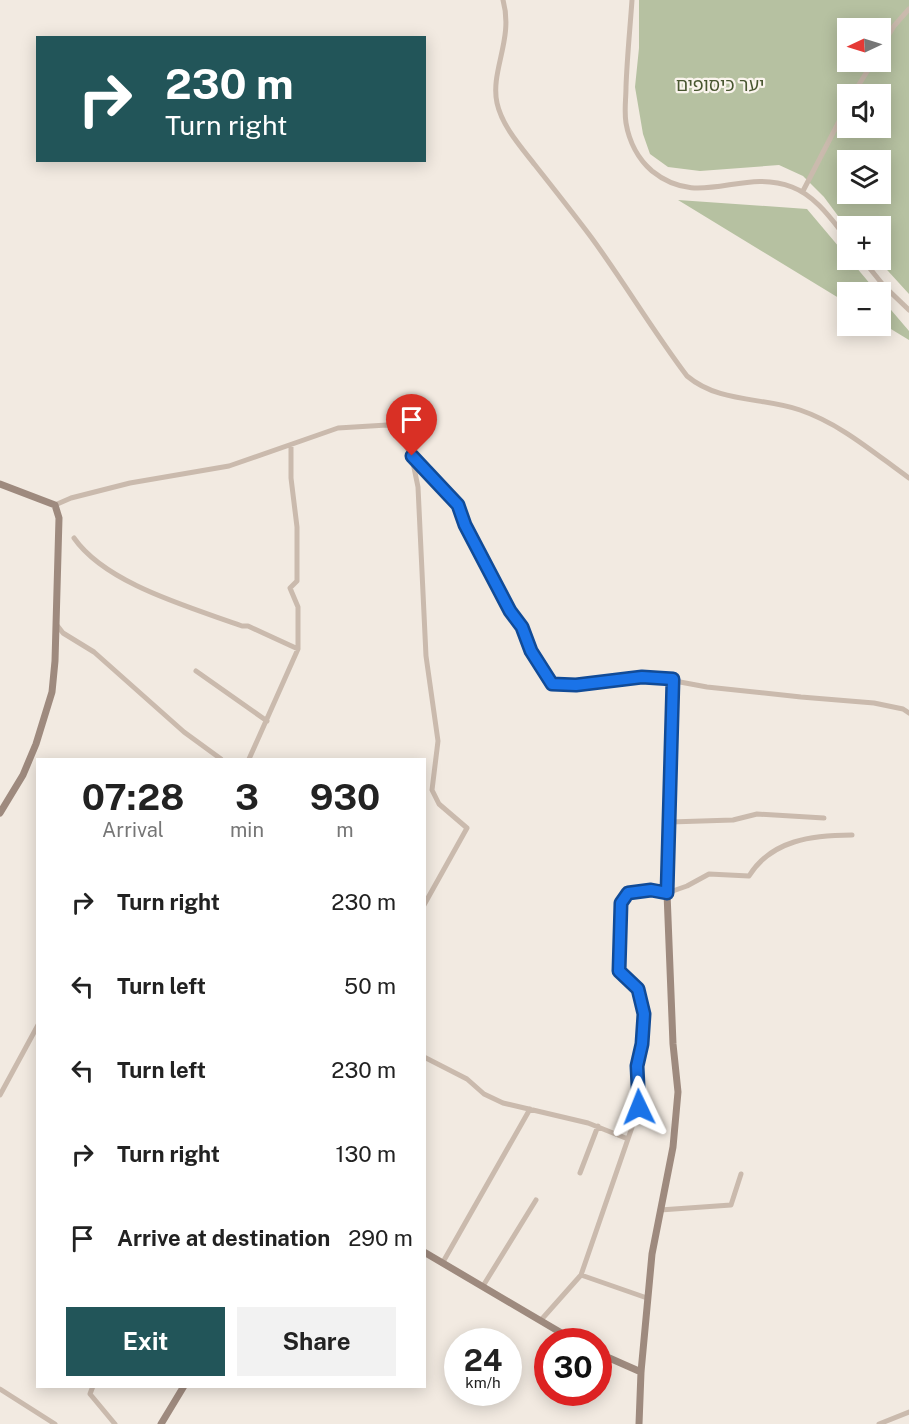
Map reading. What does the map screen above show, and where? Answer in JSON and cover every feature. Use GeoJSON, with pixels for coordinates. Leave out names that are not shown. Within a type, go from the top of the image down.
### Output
{"type":"FeatureCollection","features":[{"type":"Feature","properties":{"kind":"street"},"geometry":{"type":"LineString","coordinates":[[503,0],[507,14],[507,31],[497,84],[497,103],[502,117],[521,147],[591,237],[687,376],[698,385],[717,393],[778,404],[823,420],[846,432],[909,478]]}},
{"type":"Feature","properties":{"kind":"street"},"geometry":{"type":"LineString","coordinates":[[632,0],[626,118],[631,142],[643,163],[668,182],[682,188],[708,188],[757,181],[782,184],[812,197],[837,227]]}},
{"type":"Feature","properties":{"kind":"street"},"geometry":{"type":"LineString","coordinates":[[891,31],[909,9]]}},
{"type":"Feature","properties":{"kind":"street"},"geometry":{"type":"LineString","coordinates":[[802,191],[837,125]]}},
{"type":"Feature","properties":{"kind":"street"},"geometry":{"type":"LineString","coordinates":[[871,270],[909,310]]}},
{"type":"Feature","properties":{"kind":"street"},"geometry":{"type":"LineString","coordinates":[[0,484],[56,505],[71,498],[130,483],[229,465],[338,428],[387,425],[394,427],[412,456],[458,505],[465,525],[510,611],[522,627],[531,651],[552,684],[576,685],[642,677],[673,679],[707,687],[874,703],[903,709],[909,713]]}},
{"type":"Feature","properties":{"kind":"street"},"geometry":{"type":"LineString","coordinates":[[249,758],[298,649],[298,607],[290,588],[297,581],[297,527],[291,478],[291,445]]}},
{"type":"Feature","properties":{"kind":"street"},"geometry":{"type":"LineString","coordinates":[[412,456],[418,487],[426,656],[438,741],[432,790],[439,804],[467,828],[426,901]]}},
{"type":"Feature","properties":{"kind":"street"},"geometry":{"type":"LineString","coordinates":[[0,813],[23,774],[52,692],[59,518],[56,505]]}},
{"type":"Feature","properties":{"kind":"street"},"geometry":{"type":"LineString","coordinates":[[74,538],[87,554],[134,585],[242,626],[248,626],[298,649]]}},
{"type":"Feature","properties":{"kind":"street"},"geometry":{"type":"LineString","coordinates":[[56,624],[63,633],[94,652],[184,732],[220,758]]}},
{"type":"Feature","properties":{"kind":"street"},"geometry":{"type":"LineString","coordinates":[[196,671],[267,721]]}},
{"type":"Feature","properties":{"kind":"street"},"geometry":{"type":"LineString","coordinates":[[639,1424],[641,1372],[652,1254],[673,1147],[678,1092],[673,1044],[667,893],[673,679]]}},
{"type":"Feature","properties":{"kind":"street"},"geometry":{"type":"LineString","coordinates":[[670,822],[732,820],[757,814],[824,818]]}},
{"type":"Feature","properties":{"kind":"street"},"geometry":{"type":"LineString","coordinates":[[541,1320],[581,1275],[639,1107],[637,1066],[642,1044],[644,1014],[638,989],[619,971],[621,903],[628,893],[651,890],[667,893],[687,886],[709,874],[749,876],[764,858],[792,842],[828,835],[852,835]]}},
{"type":"Feature","properties":{"kind":"street"},"geometry":{"type":"LineString","coordinates":[[0,1095],[36,1029]]}},
{"type":"Feature","properties":{"kind":"street"},"geometry":{"type":"LineString","coordinates":[[426,1058],[467,1079],[484,1094],[503,1103],[598,1126],[628,1139]]}},
{"type":"Feature","properties":{"kind":"street"},"geometry":{"type":"LineString","coordinates":[[442,1262],[530,1109]]}},
{"type":"Feature","properties":{"kind":"street"},"geometry":{"type":"LineString","coordinates":[[580,1173],[598,1126]]}},
{"type":"Feature","properties":{"kind":"street"},"geometry":{"type":"LineString","coordinates":[[660,1210],[731,1204],[741,1174]]}},
{"type":"Feature","properties":{"kind":"street"},"geometry":{"type":"LineString","coordinates":[[483,1286],[536,1200]]}},
{"type":"Feature","properties":{"kind":"street"},"geometry":{"type":"LineString","coordinates":[[426,1253],[554,1328]]}},
{"type":"Feature","properties":{"kind":"street"},"geometry":{"type":"LineString","coordinates":[[581,1275],[647,1298]]}},
{"type":"Feature","properties":{"kind":"street"},"geometry":{"type":"LineString","coordinates":[[612,1359],[641,1372]]}},
{"type":"Feature","properties":{"kind":"street"},"geometry":{"type":"LineString","coordinates":[[92,1388],[90,1394],[115,1424]]}},
{"type":"Feature","properties":{"kind":"street"},"geometry":{"type":"LineString","coordinates":[[161,1424],[183,1388]]}},
{"type":"Feature","properties":{"kind":"street"},"geometry":{"type":"LineString","coordinates":[[0,1389],[55,1424]]}},
{"type":"Feature","properties":{"kind":"street"},"geometry":{"type":"LineString","coordinates":[[879,1424],[909,1412]]}},
{"type":"Feature","properties":{"kind":"green space","name":"יער כיסופים"},"geometry":{"type":"Polygon","coordinates":[[[639,0],[909,0],[909,294],[887,270],[891,270],[891,216],[838,216],[824,197],[803,176],[779,165],[700,171],[668,167],[650,154],[643,134],[635,87],[639,48],[639,0]]]}},
{"type":"Feature","properties":{"kind":"green space"},"geometry":{"type":"Polygon","coordinates":[[[678,200],[807,209],[837,245],[837,270],[858,270],[869,282],[837,282],[837,297],[678,200]]]}},
{"type":"Feature","properties":{"kind":"green space"},"geometry":{"type":"Polygon","coordinates":[[[891,310],[909,331],[909,340],[891,329],[891,310]]]}},
{"type":"Feature","properties":{"kind":"route"},"geometry":{"type":"LineString","coordinates":[[412,456],[458,505],[465,525],[510,611],[522,627],[531,651],[552,684],[576,685],[642,677],[673,679],[667,893],[651,890],[628,893],[621,903],[619,971],[638,989],[644,1014],[642,1044],[637,1066],[639,1107]]}}]}
